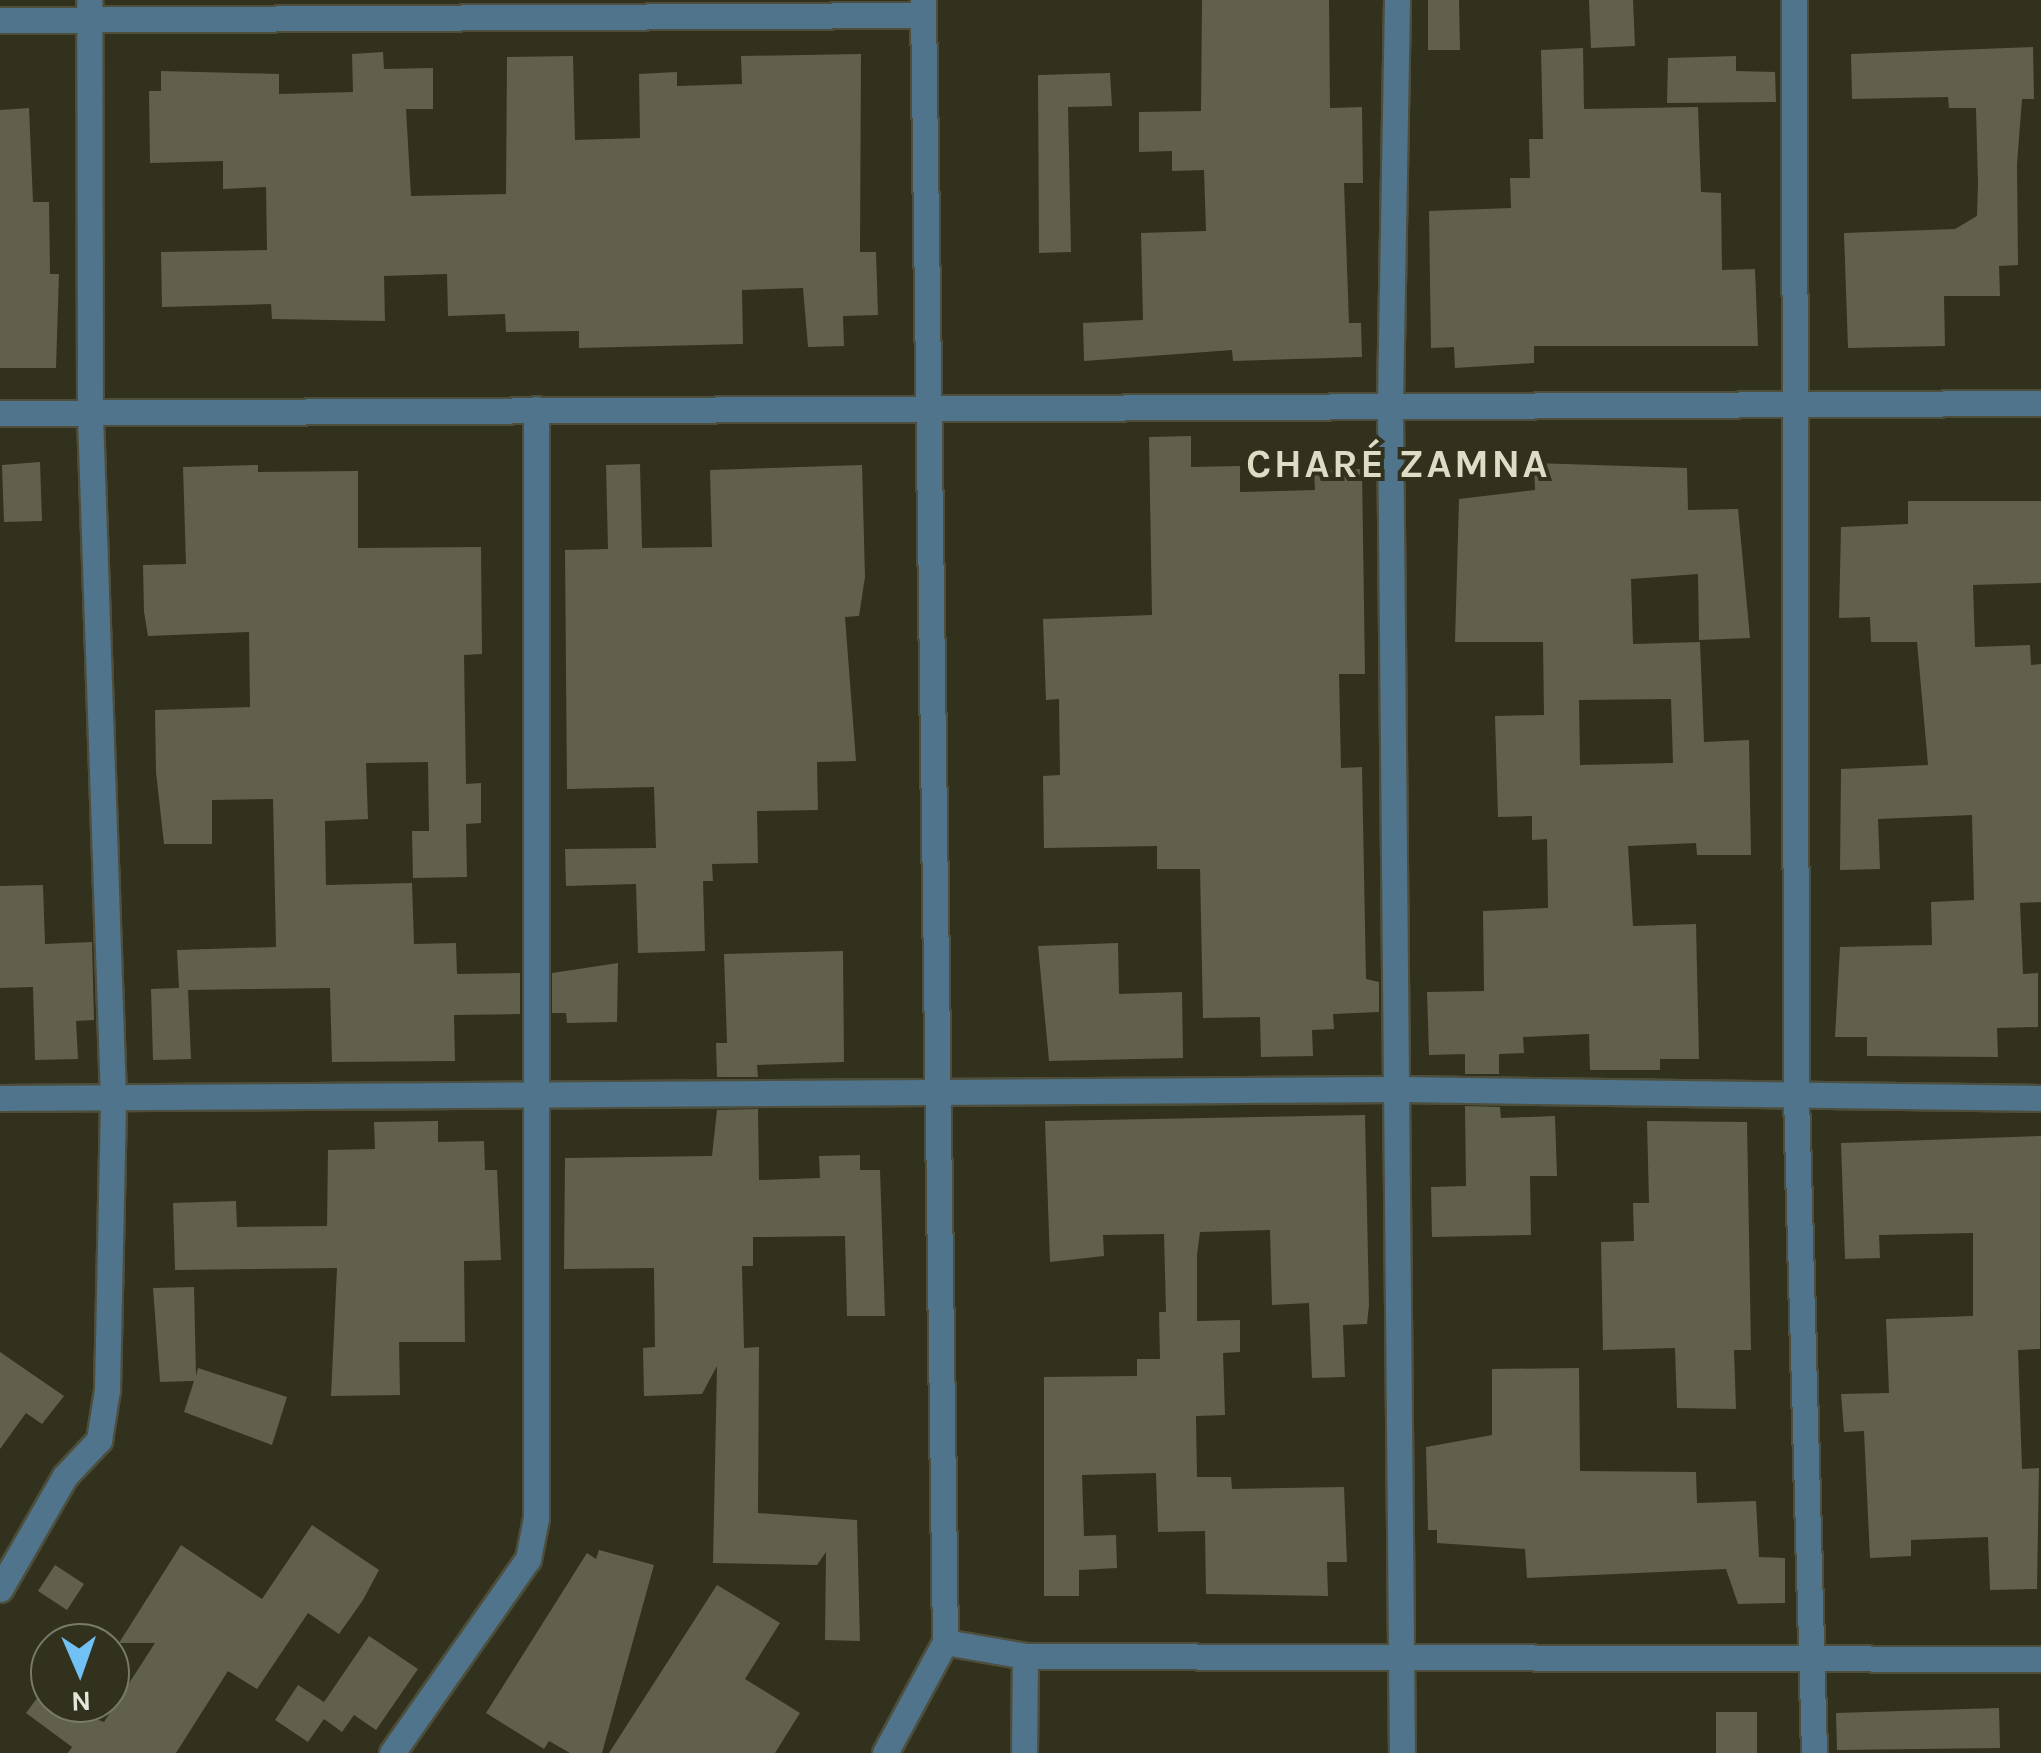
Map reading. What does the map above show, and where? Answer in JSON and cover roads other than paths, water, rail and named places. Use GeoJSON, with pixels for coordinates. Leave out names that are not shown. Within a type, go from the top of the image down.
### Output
{"type":"FeatureCollection","features":[{"type":"Feature","properties":{"kind":"street"},"geometry":{"type":"LineString","coordinates":[[1397,0],[1390,410],[1402,1753]]}},
{"type":"Feature","properties":{"kind":"street"},"geometry":{"type":"LineString","coordinates":[[1794,0],[1796,1096],[1815,1654],[1814,1753]]}},
{"type":"Feature","properties":{"kind":"street"},"geometry":{"type":"LineString","coordinates":[[0,20],[89,12],[923,7],[942,1093],[945,1642],[885,1753]]}},
{"type":"Feature","properties":{"kind":"street"},"geometry":{"type":"LineString","coordinates":[[0,1590],[66,1476],[99,1440],[112,1098],[90,415],[89,12]]}},
{"type":"Feature","properties":{"kind":"street"},"geometry":{"type":"LineString","coordinates":[[0,413],[1390,410],[2041,403]]}},
{"type":"Feature","properties":{"kind":"street"},"geometry":{"type":"LineString","coordinates":[[392,1753],[528,1559],[536,1518],[536,409]]}},
{"type":"Feature","properties":{"kind":"street"},"geometry":{"type":"LineString","coordinates":[[0,1098],[535,1098],[1398,1089],[2041,1098]]}},
{"type":"Feature","properties":{"kind":"street"},"geometry":{"type":"LineString","coordinates":[[945,1642],[1025,1656],[1402,1652],[2041,1659]]}},
{"type":"Feature","properties":{"kind":"street"},"geometry":{"type":"LineString","coordinates":[[1024,1753],[1025,1656]]}},
{"type":"Feature","properties":{"kind":"district","name":"CHARÉ ZAMNA"},"geometry":{"type":"Point","coordinates":[1398,464]}}]}
